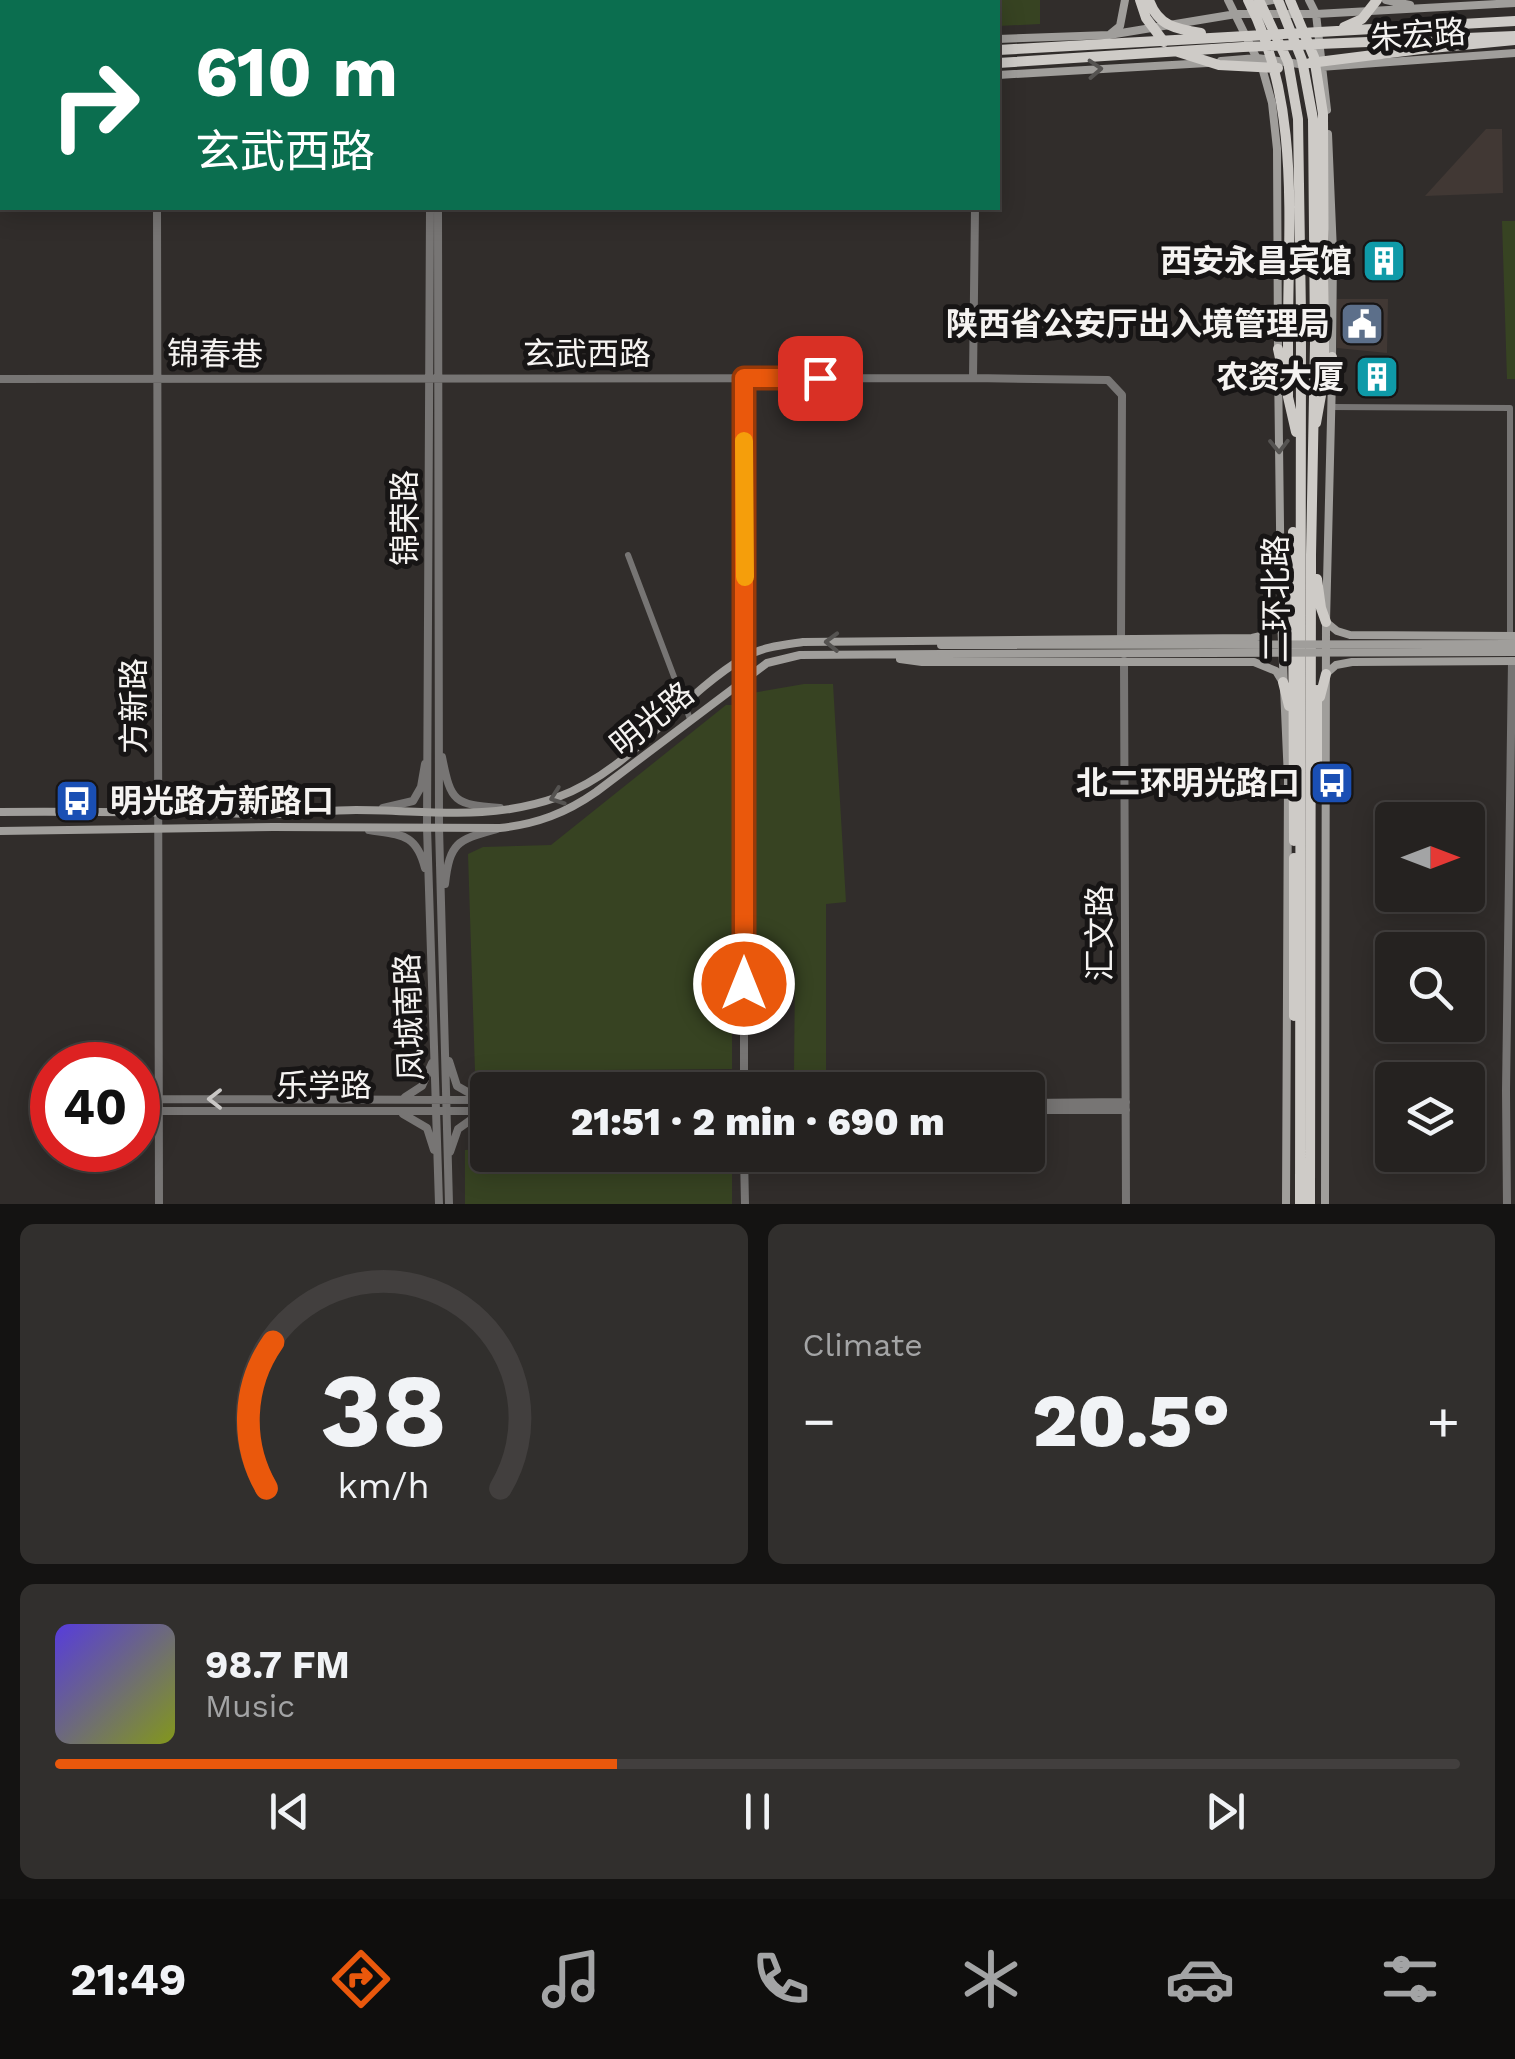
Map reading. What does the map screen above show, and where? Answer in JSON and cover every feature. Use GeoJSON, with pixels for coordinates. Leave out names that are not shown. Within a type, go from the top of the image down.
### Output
{"type":"FeatureCollection","features":[{"type":"Feature","properties":{"kind":"highway"},"geometry":{"type":"LineString","coordinates":[[1140,0],[1146,18],[1174,50],[1199,61],[1237,68],[1281,68],[1515,38]]}},
{"type":"Feature","properties":{"kind":"highway"},"geometry":{"type":"LineString","coordinates":[[1149,0],[1170,28],[1221,36]]}},
{"type":"Feature","properties":{"kind":"highway"},"geometry":{"type":"LineString","coordinates":[[1248,0],[1262,27],[1280,82],[1287,134],[1288,397]]}},
{"type":"Feature","properties":{"kind":"highway","name":"二环北路"},"geometry":{"type":"LineString","coordinates":[[1260,0],[1288,62],[1298,119],[1305,894],[1313,1204]]}},
{"type":"Feature","properties":{"kind":"highway","name":"二环北路"},"geometry":{"type":"LineString","coordinates":[[1276,0],[1302,60],[1313,119],[1324,350],[1312,439],[1297,1204]]}},
{"type":"Feature","properties":{"kind":"highway"},"geometry":{"type":"LineString","coordinates":[[1290,0],[1314,57],[1323,114],[1326,409],[1312,439]]}},
{"type":"Feature","properties":{"kind":"highway"},"geometry":{"type":"LineString","coordinates":[[1321,31],[1354,23],[1377,0]]}},
{"type":"Feature","properties":{"kind":"highway"},"geometry":{"type":"LineString","coordinates":[[1000,50],[1515,22]]}},
{"type":"Feature","properties":{"kind":"highway"},"geometry":{"type":"LineString","coordinates":[[1000,63],[1242,47],[1515,38]]}},
{"type":"Feature","properties":{"kind":"highway"},"geometry":{"type":"LineString","coordinates":[[1278,349],[1300,450]]}},
{"type":"Feature","properties":{"kind":"highway"},"geometry":{"type":"LineString","coordinates":[[1312,458],[1317,490],[1318,713],[1313,1204]]}},
{"type":"Feature","properties":{"kind":"highway"},"geometry":{"type":"LineString","coordinates":[[1281,616],[1288,594],[1300,486]]}},
{"type":"Feature","properties":{"kind":"highway"},"geometry":{"type":"LineString","coordinates":[[1293,532],[1297,1204]]}},
{"type":"Feature","properties":{"kind":"highway"},"geometry":{"type":"LineString","coordinates":[[1317,579],[1326,622]]}},
{"type":"Feature","properties":{"kind":"highway"},"geometry":{"type":"LineString","coordinates":[[1318,713],[1326,674]]}},
{"type":"Feature","properties":{"kind":"highway"},"geometry":{"type":"LineString","coordinates":[[1283,682],[1291,712],[1293,746]]}},
{"type":"Feature","properties":{"kind":"highway"},"geometry":{"type":"LineString","coordinates":[[1294,861],[1317,923]]}},
{"type":"Feature","properties":{"kind":"highway"},"geometry":{"type":"LineString","coordinates":[[1310,973],[1317,945]]}},
{"type":"Feature","properties":{"kind":"highway"},"geometry":{"type":"LineString","coordinates":[[1294,1060],[1300,1019]]}},
{"type":"Feature","properties":{"kind":"main road"},"geometry":{"type":"LineString","coordinates":[[1109,35],[1120,26],[1125,0]]}},
{"type":"Feature","properties":{"kind":"main road"},"geometry":{"type":"LineString","coordinates":[[1228,0],[1268,86],[1277,149],[1281,616],[1288,779],[1286,1204]]}},
{"type":"Feature","properties":{"kind":"main road"},"geometry":{"type":"LineString","coordinates":[[1248,0],[1276,0]]}},
{"type":"Feature","properties":{"kind":"main road"},"geometry":{"type":"LineString","coordinates":[[1309,0],[1316,14],[1324,67],[1333,252],[1324,350]]}},
{"type":"Feature","properties":{"kind":"main road"},"geometry":{"type":"LineString","coordinates":[[1386,0],[1424,8]]}},
{"type":"Feature","properties":{"kind":"main road","name":"朱宏路"},"geometry":{"type":"LineString","coordinates":[[1000,39],[1109,35],[1236,14],[1316,14],[1515,3]]}},
{"type":"Feature","properties":{"kind":"main road","name":"朱宏路"},"geometry":{"type":"LineString","coordinates":[[1000,75],[1257,58],[1324,67],[1515,53]]}},
{"type":"Feature","properties":{"kind":"main road"},"geometry":{"type":"LineString","coordinates":[[1325,1204],[1326,409]]}},
{"type":"Feature","properties":{"kind":"main road","name":"明光路"},"geometry":{"type":"LineString","coordinates":[[0,812],[368,810],[434,815],[527,807],[588,784],[745,657],[766,648],[803,642],[1260,637],[1272,630],[1281,616]]}},
{"type":"Feature","properties":{"kind":"main road"},"geometry":{"type":"LineString","coordinates":[[1326,622],[1350,635],[1514,649]]}},
{"type":"Feature","properties":{"kind":"main road","name":"明光路"},"geometry":{"type":"LineString","coordinates":[[883,643],[941,650]]}},
{"type":"Feature","properties":{"kind":"main road"},"geometry":{"type":"LineString","coordinates":[[1326,674],[1336,665],[1352,662],[1514,649]]}},
{"type":"Feature","properties":{"kind":"main road","name":"明光路"},"geometry":{"type":"LineString","coordinates":[[0,831],[500,828],[544,820],[583,801],[744,678],[767,664],[800,655],[875,656],[941,650],[1514,649]]}},
{"type":"Feature","properties":{"kind":"main road"},"geometry":{"type":"LineString","coordinates":[[875,656],[922,662],[1254,662],[1276,671],[1283,682]]}},
{"type":"Feature","properties":{"kind":"street","name":"方新路"},"geometry":{"type":"LineString","coordinates":[[157,210],[160,1042]]}},
{"type":"Feature","properties":{"kind":"street","name":"锦荣路"},"geometry":{"type":"LineString","coordinates":[[430,210],[434,380]]}},
{"type":"Feature","properties":{"kind":"street","name":"锦荣路"},"geometry":{"type":"LineString","coordinates":[[438,210],[434,815],[439,828]]}},
{"type":"Feature","properties":{"kind":"street"},"geometry":{"type":"LineString","coordinates":[[973,378],[975,210]]}},
{"type":"Feature","properties":{"kind":"street"},"geometry":{"type":"LineString","coordinates":[[744,378],[744,1072]]}},
{"type":"Feature","properties":{"kind":"street","name":"锦春巷"},"geometry":{"type":"LineString","coordinates":[[0,379],[434,380]]}},
{"type":"Feature","properties":{"kind":"street","name":"玄武西路"},"geometry":{"type":"LineString","coordinates":[[434,380],[1108,380],[1122,394],[1121,638]]}},
{"type":"Feature","properties":{"kind":"street"},"geometry":{"type":"LineString","coordinates":[[1326,409],[1510,408],[1514,649],[1508,1204]]}},
{"type":"Feature","properties":{"kind":"street"},"geometry":{"type":"LineString","coordinates":[[628,555],[690,719]]}},
{"type":"Feature","properties":{"kind":"street","name":"汇文路"},"geometry":{"type":"LineString","coordinates":[[1124,662],[1126,1204]]}},
{"type":"Feature","properties":{"kind":"street"},"geometry":{"type":"LineString","coordinates":[[434,737],[453,797],[464,804],[509,809]]}},
{"type":"Feature","properties":{"kind":"street"},"geometry":{"type":"LineString","coordinates":[[368,810],[404,805],[416,797],[434,737]]}},
{"type":"Feature","properties":{"kind":"street","name":"锦荣路"},"geometry":{"type":"LineString","coordinates":[[427,828],[434,815]]}},
{"type":"Feature","properties":{"kind":"street","name":"凤城南路"},"geometry":{"type":"LineString","coordinates":[[427,828],[440,1044]]}},
{"type":"Feature","properties":{"kind":"street","name":"凤城南路"},"geometry":{"type":"LineString","coordinates":[[439,828],[443,1162],[439,1204]]}},
{"type":"Feature","properties":{"kind":"street"},"geometry":{"type":"LineString","coordinates":[[441,913],[447,864],[454,846],[465,838],[500,828]]}},
{"type":"Feature","properties":{"kind":"street"},"geometry":{"type":"LineString","coordinates":[[365,829],[405,836],[414,842],[422,854],[429,888]]}},
{"type":"Feature","properties":{"kind":"street"},"geometry":{"type":"LineString","coordinates":[[394,1100],[410,1096],[422,1086],[440,1044]]}},
{"type":"Feature","properties":{"kind":"street"},"geometry":{"type":"LineString","coordinates":[[440,1044],[457,1086],[470,1094]]}},
{"type":"Feature","properties":{"kind":"street","name":"乐学路"},"geometry":{"type":"LineString","coordinates":[[160,1099],[470,1100]]}},
{"type":"Feature","properties":{"kind":"street"},"geometry":{"type":"LineString","coordinates":[[1045,1107],[1126,1106]]}},
{"type":"Feature","properties":{"kind":"street","name":"乐学路"},"geometry":{"type":"LineString","coordinates":[[160,1111],[470,1112]]}},
{"type":"Feature","properties":{"kind":"street"},"geometry":{"type":"LineString","coordinates":[[394,1111],[422,1123],[443,1162]]}},
{"type":"Feature","properties":{"kind":"street"},"geometry":{"type":"LineString","coordinates":[[443,1162],[458,1129],[470,1119]]}},
{"type":"Feature","properties":{"kind":"street","name":"凤城南路"},"geometry":{"type":"LineString","coordinates":[[443,1162],[449,1204]]}},
{"type":"Feature","properties":{"kind":"street","name":"方新路"},"geometry":{"type":"LineString","coordinates":[[159,1172],[159,1204]]}},
{"type":"Feature","properties":{"kind":"street"},"geometry":{"type":"LineString","coordinates":[[744,1172],[744,1204]]}},
{"type":"Feature","properties":{"kind":"shaded area"},"geometry":{"type":"Polygon","coordinates":[[[1486,129],[1502,129],[1503,193],[1425,196],[1486,129]]]}},
{"type":"Feature","properties":{"kind":"shaded area","name":"陕西省公安厅出入境管理局"},"geometry":{"type":"Polygon","coordinates":[[[1337,299],[1388,299],[1387,353],[1337,348],[1337,299]]]}},
{"type":"Feature","properties":{"kind":"green space"},"geometry":{"type":"Polygon","coordinates":[[[1000,0],[1040,0],[1040,24],[1000,26],[1000,0]]]}},
{"type":"Feature","properties":{"kind":"green space"},"geometry":{"type":"Polygon","coordinates":[[[1502,221],[1515,221],[1515,379],[1507,379],[1502,221]]]}},
{"type":"Feature","properties":{"kind":"green space"},"geometry":{"type":"Polygon","coordinates":[[[804,684],[833,684],[846,902],[826,904],[826,1071],[794,1071],[795,971],[751,971],[752,693],[804,684]]]}},
{"type":"Feature","properties":{"kind":"green space"},"geometry":{"type":"Polygon","coordinates":[[[726,705],[732,705],[732,1069],[475,1071],[468,854],[483,847],[551,845],[726,705]]]}},
{"type":"Feature","properties":{"kind":"green space"},"geometry":{"type":"Polygon","coordinates":[[[465,1150],[470,1150],[470,1172],[732,1172],[732,1204],[465,1204],[465,1150]]]}},
{"type":"Feature","properties":{"kind":"slow traffic"},"geometry":{"type":"LineString","coordinates":[[744,441],[745,577]]}},
{"type":"Feature","properties":{"kind":"place","name":"西安永昌宾馆"},"geometry":{"type":"Point","coordinates":[1384,261]}},
{"type":"Feature","properties":{"kind":"place","name":"陕西省公安厅出入境管理局"},"geometry":{"type":"Point","coordinates":[1362,324]}},
{"type":"Feature","properties":{"kind":"place","name":"农资大厦"},"geometry":{"type":"Point","coordinates":[1377,377]}},
{"type":"Feature","properties":{"kind":"place","name":"北二环明光路口"},"geometry":{"type":"Point","coordinates":[1332,783]}},
{"type":"Feature","properties":{"kind":"place","name":"明光路方新路口"},"geometry":{"type":"Point","coordinates":[77,801]}},
{"type":"Feature","properties":{"kind":"route"},"geometry":{"type":"LineString","coordinates":[[744,984],[744,378],[820,378]]}}]}
